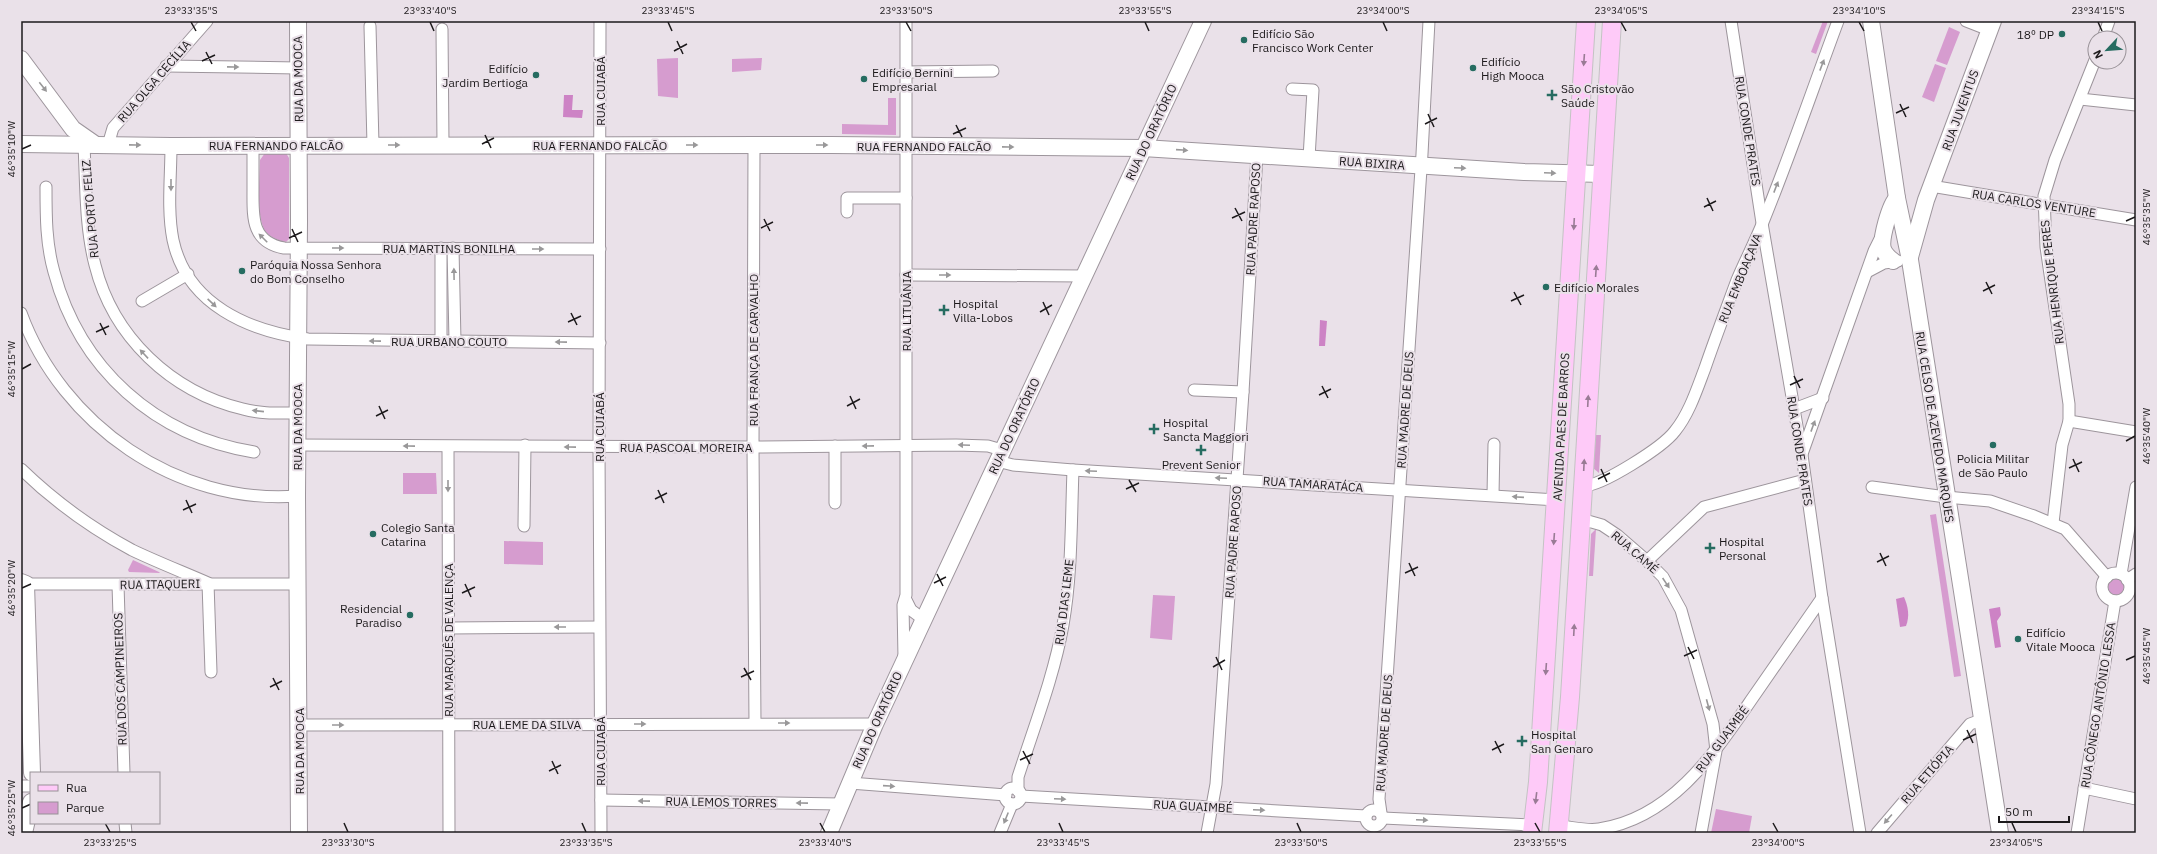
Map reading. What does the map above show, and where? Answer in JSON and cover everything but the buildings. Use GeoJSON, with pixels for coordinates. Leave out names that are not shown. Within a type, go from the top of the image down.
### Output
{"type":"FeatureCollection","features":[{"type":"Feature","properties":{"kind":"main road","name":"RUA DA MOOCA"},"geometry":{"type":"LineString","coordinates":[[298,21],[299,248],[297,496],[299,833]]}},
{"type":"Feature","properties":{"kind":"main road","name":"RUA DO ORATÓRIO"},"geometry":{"type":"LineString","coordinates":[[829,833],[904,659],[1203,21]]}},
{"type":"Feature","properties":{"kind":"main road","name":"AVENIDA PAES DE BARROS"},"geometry":{"type":"LineString","coordinates":[[1532,829],[1538,782],[1557,500],[1586,21]]}},
{"type":"Feature","properties":{"kind":"main road","name":"AVENIDA PAES DE BARROS"},"geometry":{"type":"LineString","coordinates":[[1559,829],[1570,697],[1612,21]]}},
{"type":"Feature","properties":{"kind":"main road","name":"RUA CELSO DE AZEVEDO MARQUES"},"geometry":{"type":"LineString","coordinates":[[1871,21],[1897,198],[1910,260],[1981,720],[2000,833]]}},
{"type":"Feature","properties":{"kind":"main road","name":"RUA JUVENTUS"},"geometry":{"type":"LineString","coordinates":[[1910,260],[1929,193],[1991,26]]}},
{"type":"Feature","properties":{"kind":"main road"},"geometry":{"type":"LineString","coordinates":[[21,59],[78,134],[96,145]]}},
{"type":"Feature","properties":{"kind":"main road"},"geometry":{"type":"LineString","coordinates":[[56,144],[65,140],[68,134],[68,124],[65,116]]}},
{"type":"Feature","properties":{"kind":"main road","name":"RUA FERNANDO FALCÃO"},"geometry":{"type":"LineString","coordinates":[[21,144],[171,146],[754,145],[1144,148]]}},
{"type":"Feature","properties":{"kind":"main road","name":"RUA BIXIRA"},"geometry":{"type":"LineString","coordinates":[[1144,148],[1421,166],[1602,174]]}},
{"type":"Feature","properties":{"kind":"main road"},"geometry":{"type":"LineString","coordinates":[[1901,217],[1910,213],[1929,193]]}},
{"type":"Feature","properties":{"kind":"main road"},"geometry":{"type":"LineString","coordinates":[[1893,261],[1884,252],[1882,242],[1891,205],[1897,198]]}},
{"type":"Feature","properties":{"kind":"main road"},"geometry":{"type":"LineString","coordinates":[[1557,500],[1570,503],[1575,511],[1571,574],[1576,588]]}},
{"type":"Feature","properties":{"kind":"main road"},"geometry":{"type":"LineString","coordinates":[[22,583],[25,688],[32,772]]}},
{"type":"Feature","properties":{"kind":"main road"},"geometry":{"type":"LineString","coordinates":[[24,833],[30,806]]}},
{"type":"Feature","properties":{"kind":"street","name":"RUA OLGA CECÍLIA"},"geometry":{"type":"LineString","coordinates":[[96,145],[113,128],[207,21]]}},
{"type":"Feature","properties":{"kind":"street","name":"RUA CUIABÁ"},"geometry":{"type":"LineString","coordinates":[[600,21],[599,627],[601,833]]}},
{"type":"Feature","properties":{"kind":"street","name":"RUA LITUÂNIA"},"geometry":{"type":"LineString","coordinates":[[904,659],[903,605],[906,600],[906,21]]}},
{"type":"Feature","properties":{"kind":"street","name":"RUA MADRE DE DEUS"},"geometry":{"type":"LineString","coordinates":[[1373,822],[1379,799],[1421,166],[1429,21]]}},
{"type":"Feature","properties":{"kind":"street","name":"RUA CONDE PRATES"},"geometry":{"type":"LineString","coordinates":[[1731,21],[1762,223],[1802,455],[1822,598],[1860,833]]}},
{"type":"Feature","properties":{"kind":"street","name":"RUA EMBOAÇAVA"},"geometry":{"type":"LineString","coordinates":[[1583,486],[1596,484],[1625,468],[1667,440],[1675,431],[1698,387],[1738,279],[1762,223],[1838,21]]}},
{"type":"Feature","properties":{"kind":"street"},"geometry":{"type":"LineString","coordinates":[[1966,21],[1991,26]]}},
{"type":"Feature","properties":{"kind":"street"},"geometry":{"type":"LineString","coordinates":[[370,26],[373,145]]}},
{"type":"Feature","properties":{"kind":"street"},"geometry":{"type":"LineString","coordinates":[[442,29],[443,145]]}},
{"type":"Feature","properties":{"kind":"street"},"geometry":{"type":"LineString","coordinates":[[166,66],[298,68]]}},
{"type":"Feature","properties":{"kind":"street","name":"RUA HENRIQUE PERES"},"geometry":{"type":"LineString","coordinates":[[2053,523],[2062,444],[2068,421],[2067,392],[2046,247],[2044,204],[2046,184],[2091,70]]}},
{"type":"Feature","properties":{"kind":"street"},"geometry":{"type":"LineString","coordinates":[[906,72],[993,71]]}},
{"type":"Feature","properties":{"kind":"street"},"geometry":{"type":"LineString","coordinates":[[1292,89],[1313,90],[1309,158]]}},
{"type":"Feature","properties":{"kind":"street"},"geometry":{"type":"LineString","coordinates":[[2080,99],[2136,105]]}},
{"type":"Feature","properties":{"kind":"street","name":"RUA PORTO FELIZ"},"geometry":{"type":"LineString","coordinates":[[96,145],[89,233],[95,264],[107,299],[115,317],[130,339],[148,359],[174,380],[213,399],[244,410],[297,413]]}},
{"type":"Feature","properties":{"kind":"street","name":"RUA FRANÇA DE CARVALHO"},"geometry":{"type":"LineString","coordinates":[[754,145],[753,447],[755,723]]}},
{"type":"Feature","properties":{"kind":"street","name":"RUA URBANO COUTO"},"geometry":{"type":"LineString","coordinates":[[171,146],[173,239],[179,258],[196,286],[216,307],[255,326],[298,337],[372,341],[600,343]]}},
{"type":"Feature","properties":{"kind":"street","name":"RUA MARTINS BONILHA"},"geometry":{"type":"LineString","coordinates":[[253,146],[253,218],[255,226],[264,240],[274,246],[299,248],[600,249]]}},
{"type":"Feature","properties":{"kind":"street","name":"RUA PADRE RAPOSO"},"geometry":{"type":"LineString","coordinates":[[1207,833],[1216,784],[1238,479],[1257,155]]}},
{"type":"Feature","properties":{"kind":"street"},"geometry":{"type":"LineString","coordinates":[[46,187],[49,245],[54,271],[71,319],[83,341],[100,364],[123,390],[159,418],[178,429],[236,449],[254,452]]}},
{"type":"Feature","properties":{"kind":"street","name":"RUA CARLOS VENTURE"},"geometry":{"type":"LineString","coordinates":[[1929,193],[2044,204],[2136,220]]}},
{"type":"Feature","properties":{"kind":"street"},"geometry":{"type":"LineString","coordinates":[[847,212],[847,198],[906,198]]}},
{"type":"Feature","properties":{"kind":"street"},"geometry":{"type":"LineString","coordinates":[[1802,455],[1874,251],[1884,232],[1901,217]]}},
{"type":"Feature","properties":{"kind":"street"},"geometry":{"type":"LineString","coordinates":[[441,248],[441,341]]}},
{"type":"Feature","properties":{"kind":"street"},"geometry":{"type":"LineString","coordinates":[[453,248],[455,341]]}},
{"type":"Feature","properties":{"kind":"street"},"geometry":{"type":"LineString","coordinates":[[1867,272],[1875,266],[1893,261],[1910,260]]}},
{"type":"Feature","properties":{"kind":"street"},"geometry":{"type":"LineString","coordinates":[[142,301],[188,274]]}},
{"type":"Feature","properties":{"kind":"street"},"geometry":{"type":"LineString","coordinates":[[906,275],[1084,276]]}},
{"type":"Feature","properties":{"kind":"street"},"geometry":{"type":"LineString","coordinates":[[442,297],[454,296]]}},
{"type":"Feature","properties":{"kind":"street"},"geometry":{"type":"LineString","coordinates":[[21,313],[41,355],[58,383],[98,426],[122,445],[169,473],[209,488],[243,496],[297,496]]}},
{"type":"Feature","properties":{"kind":"street"},"geometry":{"type":"LineString","coordinates":[[1194,390],[1243,392]]}},
{"type":"Feature","properties":{"kind":"street"},"geometry":{"type":"LineString","coordinates":[[1794,409],[1823,398]]}},
{"type":"Feature","properties":{"kind":"street"},"geometry":{"type":"LineString","coordinates":[[2068,421],[2136,432]]}},
{"type":"Feature","properties":{"kind":"street"},"geometry":{"type":"LineString","coordinates":[[1493,495],[1494,444]]}},
{"type":"Feature","properties":{"kind":"street","name":"RUA PASCOAL MOREIRA"},"geometry":{"type":"LineString","coordinates":[[297,445],[448,447],[524,445],[599,447],[988,446],[1000,456]]}},
{"type":"Feature","properties":{"kind":"street"},"geometry":{"type":"LineString","coordinates":[[524,445],[524,526]]}},
{"type":"Feature","properties":{"kind":"street"},"geometry":{"type":"LineString","coordinates":[[835,446],[835,503]]}},
{"type":"Feature","properties":{"kind":"street","name":"RUA MARQUÊS DE VALENÇA"},"geometry":{"type":"LineString","coordinates":[[448,447],[449,833]]}},
{"type":"Feature","properties":{"kind":"street","name":"RUA TAMARATÁCA"},"geometry":{"type":"LineString","coordinates":[[1000,456],[1013,465],[1073,470],[1238,479],[1557,500]]}},
{"type":"Feature","properties":{"kind":"street"},"geometry":{"type":"LineString","coordinates":[[21,469],[43,491],[69,511],[105,535],[134,551],[208,583],[211,672]]}},
{"type":"Feature","properties":{"kind":"street","name":"RUA DIAS LEME"},"geometry":{"type":"LineString","coordinates":[[1000,833],[1058,651],[1063,625],[1071,536],[1073,470]]}},
{"type":"Feature","properties":{"kind":"street"},"geometry":{"type":"LineString","coordinates":[[1647,561],[1704,507],[1805,480]]}},
{"type":"Feature","properties":{"kind":"street"},"geometry":{"type":"LineString","coordinates":[[1872,487],[1946,497],[1990,501],[2053,523],[2064,529],[2107,576]]}},
{"type":"Feature","properties":{"kind":"street"},"geometry":{"type":"LineString","coordinates":[[2128,576],[2114,573],[2107,576],[2103,583],[2103,591],[2107,597],[2115,601],[2124,598],[2127,595],[2129,586],[2128,576],[2136,487]]}},
{"type":"Feature","properties":{"kind":"street","name":"RUA CAMÉ"},"geometry":{"type":"LineString","coordinates":[[1581,519],[1602,526],[1617,535],[1647,561],[1663,577],[1681,610],[1713,724],[1716,751],[1701,833]]}},
{"type":"Feature","properties":{"kind":"street","name":"RUA ITAQUERI"},"geometry":{"type":"LineString","coordinates":[[22,583],[118,585],[208,583],[298,584]]}},
{"type":"Feature","properties":{"kind":"street","name":"RUA DOS CAMPINEIROS"},"geometry":{"type":"LineString","coordinates":[[118,585],[124,772]]}},
{"type":"Feature","properties":{"kind":"street","name":"RUA GUAIMBÉ"},"geometry":{"type":"LineString","coordinates":[[1559,829],[1598,829],[1631,820],[1649,811],[1694,777],[1716,751],[1822,598]]}},
{"type":"Feature","properties":{"kind":"street"},"geometry":{"type":"LineString","coordinates":[[906,600],[920,626]]}},
{"type":"Feature","properties":{"kind":"street","name":"RUA CÔNEGO ANTÔNIO LESSA"},"geometry":{"type":"LineString","coordinates":[[2077,833],[2115,601]]}},
{"type":"Feature","properties":{"kind":"street"},"geometry":{"type":"LineString","coordinates":[[903,616],[907,625],[920,626]]}},
{"type":"Feature","properties":{"kind":"street"},"geometry":{"type":"LineString","coordinates":[[448,628],[599,627]]}},
{"type":"Feature","properties":{"kind":"street","name":"RUA ETIÓPIA"},"geometry":{"type":"LineString","coordinates":[[1876,833],[1970,724],[1981,720]]}},
{"type":"Feature","properties":{"kind":"street","name":"RUA LEME DA SILVA"},"geometry":{"type":"LineString","coordinates":[[299,725],[755,723],[875,724]]}},
{"type":"Feature","properties":{"kind":"street","name":"RUA GUAIMBÉ"},"geometry":{"type":"LineString","coordinates":[[850,783],[1212,807],[1373,822],[1532,829]]}},
{"type":"Feature","properties":{"kind":"street"},"geometry":{"type":"LineString","coordinates":[[2084,788],[2136,799]]}},
{"type":"Feature","properties":{"kind":"street","name":"RUA LEMOS TORRES"},"geometry":{"type":"LineString","coordinates":[[601,800],[841,804]]}},
{"type":"Feature","properties":{"kind":"green space"},"geometry":{"type":"Polygon","coordinates":[[[1823,21],[1828,21],[1816,54],[1811,52],[1823,21]]]}},
{"type":"Feature","properties":{"kind":"green space"},"geometry":{"type":"Polygon","coordinates":[[[1949,27],[1960,32],[1947,65],[1936,61],[1949,27]]]}},
{"type":"Feature","properties":{"kind":"green space"},"geometry":{"type":"Polygon","coordinates":[[[678,58],[678,98],[658,96],[657,59],[678,58]]]}},
{"type":"Feature","properties":{"kind":"green space"},"geometry":{"type":"Polygon","coordinates":[[[762,58],[761,70],[732,72],[732,59],[762,58]]]}},
{"type":"Feature","properties":{"kind":"green space"},"geometry":{"type":"Polygon","coordinates":[[[1935,64],[1946,68],[1934,102],[1922,97],[1935,64]]]}},
{"type":"Feature","properties":{"kind":"green space"},"geometry":{"type":"Polygon","coordinates":[[[888,98],[896,98],[896,135],[842,134],[842,124],[888,125],[888,98]]]}},
{"type":"Feature","properties":{"kind":"green space"},"geometry":{"type":"Polygon","coordinates":[[[265,153],[286,153],[289,158],[289,239],[286,242],[276,239],[267,233],[263,227],[261,219],[259,198],[260,160],[265,153]]]}},
{"type":"Feature","properties":{"kind":"green space"},"geometry":{"type":"Polygon","coordinates":[[[1596,435],[1601,435],[1599,473],[1593,468],[1596,435]]]}},
{"type":"Feature","properties":{"kind":"green space"},"geometry":{"type":"Polygon","coordinates":[[[403,473],[436,473],[437,494],[403,494],[403,473]]]}},
{"type":"Feature","properties":{"kind":"green space"},"geometry":{"type":"Polygon","coordinates":[[[1936,514],[1961,676],[1954,677],[1930,515],[1936,514]]]}},
{"type":"Feature","properties":{"kind":"green space"},"geometry":{"type":"Polygon","coordinates":[[[1596,529],[1593,576],[1589,576],[1591,534],[1596,529]]]}},
{"type":"Feature","properties":{"kind":"green space"},"geometry":{"type":"Polygon","coordinates":[[[504,541],[543,542],[543,565],[504,564],[504,541]]]}},
{"type":"Feature","properties":{"kind":"green space"},"geometry":{"type":"Polygon","coordinates":[[[133,560],[160,573],[129,572],[128,570],[133,560]]]}},
{"type":"Feature","properties":{"kind":"green space"},"geometry":{"type":"Polygon","coordinates":[[[2113,579],[2119,579],[2124,584],[2122,593],[2119,595],[2113,595],[2108,590],[2108,584],[2113,579]]]}},
{"type":"Feature","properties":{"kind":"green space"},"geometry":{"type":"Polygon","coordinates":[[[1153,595],[1175,596],[1172,640],[1150,638],[1153,595]]]}},
{"type":"Feature","properties":{"kind":"green space"},"geometry":{"type":"Polygon","coordinates":[[[1716,809],[1752,816],[1749,833],[1711,833],[1716,809]]]}},
{"type":"Feature","properties":{"kind":"shaded area"},"geometry":{"type":"Polygon","coordinates":[[[564,95],[573,95],[572,110],[583,110],[582,118],[563,117],[564,95]]]}},
{"type":"Feature","properties":{"kind":"shaded area"},"geometry":{"type":"Polygon","coordinates":[[[1320,320],[1327,321],[1325,346],[1319,346],[1320,320]]]}},
{"type":"Feature","properties":{"kind":"shaded area"},"geometry":{"type":"Polygon","coordinates":[[[1904,597],[1908,619],[1906,626],[1900,627],[1896,599],[1904,597]]]}},
{"type":"Feature","properties":{"kind":"shaded area"},"geometry":{"type":"Polygon","coordinates":[[[2000,607],[2001,615],[1997,621],[2001,647],[1995,648],[1989,609],[2000,607]]]}},
{"type":"Feature","properties":{"kind":"place","name":"18º DP"},"geometry":{"type":"Point","coordinates":[2062,34]}},
{"type":"Feature","properties":{"kind":"place","name":"Edifício São Francisco Work Center"},"geometry":{"type":"Point","coordinates":[1244,40]}},
{"type":"Feature","properties":{"kind":"place","name":"Edifício High Mooca"},"geometry":{"type":"Point","coordinates":[1473,68]}},
{"type":"Feature","properties":{"kind":"place","name":"Edifício Jardim Bertioga"},"geometry":{"type":"Point","coordinates":[536,75]}},
{"type":"Feature","properties":{"kind":"place","name":"Edifício Bernini Empresarial"},"geometry":{"type":"Point","coordinates":[864,79]}},
{"type":"Feature","properties":{"kind":"place","name":"São Cristovão Saúde"},"geometry":{"type":"Point","coordinates":[1552,95]}},
{"type":"Feature","properties":{"kind":"place","name":"Paróquia Nossa Senhora do Bom Conselho"},"geometry":{"type":"Point","coordinates":[242,271]}},
{"type":"Feature","properties":{"kind":"place","name":"Edifício Morales"},"geometry":{"type":"Point","coordinates":[1546,287]}},
{"type":"Feature","properties":{"kind":"place","name":"Hospital Villa-Lobos"},"geometry":{"type":"Point","coordinates":[944,310]}},
{"type":"Feature","properties":{"kind":"place","name":"Hospital Sancta Maggiori"},"geometry":{"type":"Point","coordinates":[1154,429]}},
{"type":"Feature","properties":{"kind":"place","name":"Policia Militar de São Paulo"},"geometry":{"type":"Point","coordinates":[1993,445]}},
{"type":"Feature","properties":{"kind":"place","name":"Prevent Senior"},"geometry":{"type":"Point","coordinates":[1201,450]}},
{"type":"Feature","properties":{"kind":"place","name":"Colegio Santa Catarina"},"geometry":{"type":"Point","coordinates":[373,534]}},
{"type":"Feature","properties":{"kind":"place","name":"Hospital Personal"},"geometry":{"type":"Point","coordinates":[1710,548]}},
{"type":"Feature","properties":{"kind":"place","name":"Residencial Paradiso"},"geometry":{"type":"Point","coordinates":[410,615]}},
{"type":"Feature","properties":{"kind":"place","name":"Edifício Vitale Mooca"},"geometry":{"type":"Point","coordinates":[2018,639]}},
{"type":"Feature","properties":{"kind":"place","name":"Hospital San Genaro"},"geometry":{"type":"Point","coordinates":[1522,741]}}]}
